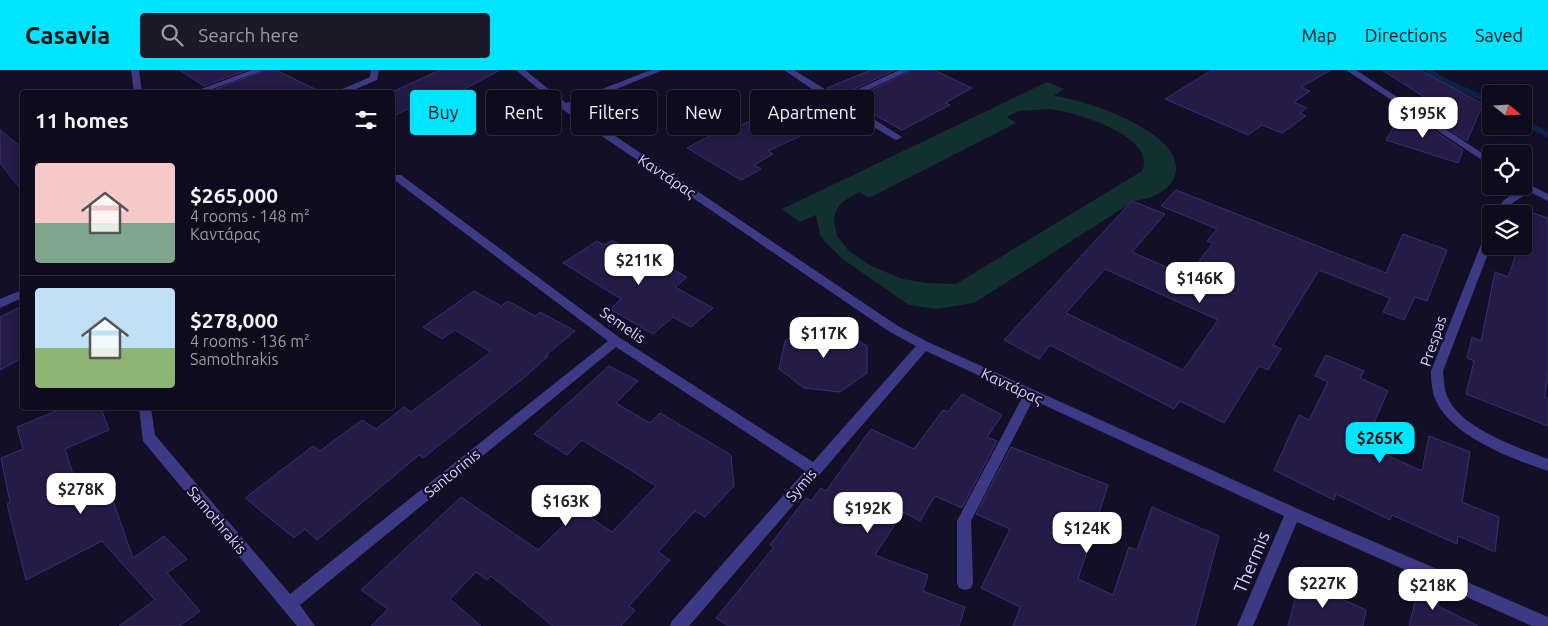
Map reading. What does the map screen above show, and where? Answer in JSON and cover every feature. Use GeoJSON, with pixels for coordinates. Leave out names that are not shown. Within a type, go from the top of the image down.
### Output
{"type":"FeatureCollection","features":[{"type":"Feature","properties":{"kind":"street"},"geometry":{"type":"LineString","coordinates":[[135,70],[138,90]]}},
{"type":"Feature","properties":{"kind":"street"},"geometry":{"type":"LineString","coordinates":[[203,90],[260,70]]}},
{"type":"Feature","properties":{"kind":"street","name":"Καντάρας"},"geometry":{"type":"LineString","coordinates":[[520,70],[566,107],[894,329],[1030,394],[1293,513],[1548,625]]}},
{"type":"Feature","properties":{"kind":"street"},"geometry":{"type":"LineString","coordinates":[[566,107],[659,70]]}},
{"type":"Feature","properties":{"kind":"street"},"geometry":{"type":"LineString","coordinates":[[788,70],[819,90]]}},
{"type":"Feature","properties":{"kind":"street"},"geometry":{"type":"LineString","coordinates":[[863,90],[906,70]]}},
{"type":"Feature","properties":{"kind":"street"},"geometry":{"type":"LineString","coordinates":[[1350,70],[1482,157]]}},
{"type":"Feature","properties":{"kind":"street"},"geometry":{"type":"LineString","coordinates":[[347,90],[375,74]]}},
{"type":"Feature","properties":{"kind":"street"},"geometry":{"type":"LineString","coordinates":[[874,124],[897,137]]}},
{"type":"Feature","properties":{"kind":"street","name":"Semelis"},"geometry":{"type":"LineString","coordinates":[[397,177],[616,341],[814,470]]}},
{"type":"Feature","properties":{"kind":"street"},"geometry":{"type":"LineString","coordinates":[[1532,190],[1548,198]]}},
{"type":"Feature","properties":{"kind":"street"},"geometry":{"type":"LineString","coordinates":[[1504,205],[1515,195]]}},
{"type":"Feature","properties":{"kind":"street","name":"Prespas"},"geometry":{"type":"LineString","coordinates":[[1482,255],[1437,371],[1438,387],[1446,406],[1467,425],[1501,447],[1548,465]]}},
{"type":"Feature","properties":{"kind":"street"},"geometry":{"type":"LineString","coordinates":[[0,304],[20,295]]}},
{"type":"Feature","properties":{"kind":"street","name":"Santorinis"},"geometry":{"type":"LineString","coordinates":[[288,605],[616,341]]}},
{"type":"Feature","properties":{"kind":"street","name":"Symis"},"geometry":{"type":"LineString","coordinates":[[678,626],[924,345]]}},
{"type":"Feature","properties":{"kind":"street"},"geometry":{"type":"LineString","coordinates":[[965,584],[964,521],[1030,394]]}},
{"type":"Feature","properties":{"kind":"street","name":"Samothrakis"},"geometry":{"type":"LineString","coordinates":[[145,410],[148,437],[307,626]]}},
{"type":"Feature","properties":{"kind":"street","name":"Thermis"},"geometry":{"type":"LineString","coordinates":[[1246,626],[1293,513]]}},
{"type":"Feature","properties":{"kind":"green space"},"geometry":{"type":"Polygon","coordinates":[[[1047,82],[1064,89],[1054,96],[1089,104],[1111,112],[1154,135],[1168,149],[1176,164],[1173,180],[1166,189],[1145,199],[1134,201],[974,303],[936,309],[909,305],[844,260],[820,235],[816,215],[800,222],[782,209],[1047,82]],[[1049,109],[1018,111],[1007,117],[1016,123],[869,198],[859,192],[841,203],[835,213],[834,222],[837,236],[849,251],[871,266],[903,279],[927,283],[956,284],[1142,171],[1144,158],[1138,147],[1126,137],[1093,120],[1049,109]]]}},
{"type":"Feature","properties":{"kind":"building"},"geometry":{"type":"Polygon","coordinates":[[[180,70],[247,70],[204,86],[180,70]]]}},
{"type":"Feature","properties":{"kind":"building"},"geometry":{"type":"Polygon","coordinates":[[[266,70],[276,70],[317,90],[214,90],[266,70]]]}},
{"type":"Feature","properties":{"kind":"building"},"geometry":{"type":"Polygon","coordinates":[[[440,70],[500,70],[463,90],[410,90],[410,110],[407,109],[395,115],[395,91],[440,70]]]}},
{"type":"Feature","properties":{"kind":"building"},"geometry":{"type":"Polygon","coordinates":[[[871,70],[895,70],[852,90],[830,90],[827,88],[871,70]]]}},
{"type":"Feature","properties":{"kind":"building"},"geometry":{"type":"Polygon","coordinates":[[[912,70],[934,70],[972,88],[945,103],[950,105],[902,130],[874,115],[874,90],[871,90],[912,70]]]}},
{"type":"Feature","properties":{"kind":"building"},"geometry":{"type":"Polygon","coordinates":[[[1212,70],[1331,70],[1301,87],[1310,91],[1294,102],[1307,108],[1300,113],[1306,116],[1282,133],[1262,125],[1248,135],[1165,99],[1212,70]]]}},
{"type":"Feature","properties":{"kind":"building"},"geometry":{"type":"Polygon","coordinates":[[[1382,70],[1420,70],[1482,103],[1467,141],[1415,107],[1432,102],[1382,70]]]}},
{"type":"Feature","properties":{"kind":"building"},"geometry":{"type":"Polygon","coordinates":[[[1403,110],[1463,150],[1458,163],[1386,140],[1403,110]]]}},
{"type":"Feature","properties":{"kind":"building"},"geometry":{"type":"Polygon","coordinates":[[[750,121],[750,135],[803,135],[768,151],[773,154],[754,165],[761,169],[741,180],[687,148],[712,135],[740,135],[740,125],[750,121]]]}},
{"type":"Feature","properties":{"kind":"building"},"geometry":{"type":"Polygon","coordinates":[[[0,130],[20,146],[20,188],[0,163],[0,130]]]}},
{"type":"Feature","properties":{"kind":"building"},"geometry":{"type":"Polygon","coordinates":[[[1176,190],[1386,273],[1403,234],[1447,250],[1427,301],[1415,297],[1404,320],[1383,312],[1390,298],[1319,270],[1273,345],[1281,349],[1268,370],[1259,366],[1224,423],[1180,401],[1174,409],[1050,345],[1039,359],[1004,340],[1132,201],[1165,214],[1132,252],[1187,276],[1213,243],[1207,241],[1217,229],[1161,206],[1176,190]],[[1105,269],[1066,313],[1183,370],[1218,320],[1105,269]]]}},
{"type":"Feature","properties":{"kind":"building"},"geometry":{"type":"Polygon","coordinates":[[[1532,213],[1548,218],[1548,370],[1545,397],[1548,398],[1548,426],[1466,394],[1474,361],[1467,358],[1472,337],[1481,341],[1495,272],[1508,277],[1516,255],[1532,255],[1532,213]]]}},
{"type":"Feature","properties":{"kind":"building"},"geometry":{"type":"Polygon","coordinates":[[[612,240],[662,268],[665,265],[687,277],[675,287],[713,308],[691,327],[673,317],[653,334],[610,309],[621,299],[563,263],[597,241],[604,245],[612,240]]]}},
{"type":"Feature","properties":{"kind":"building"},"geometry":{"type":"Polygon","coordinates":[[[474,291],[501,306],[508,301],[535,316],[540,312],[575,331],[546,355],[548,356],[526,376],[423,458],[419,455],[317,540],[305,529],[294,538],[245,498],[313,446],[320,451],[362,420],[376,429],[404,407],[411,412],[491,352],[455,330],[442,339],[423,327],[474,291]]]}},
{"type":"Feature","properties":{"kind":"building"},"geometry":{"type":"Polygon","coordinates":[[[20,307],[20,359],[0,370],[0,317],[20,307]]]}},
{"type":"Feature","properties":{"kind":"building"},"geometry":{"type":"Polygon","coordinates":[[[807,327],[839,329],[867,346],[867,373],[840,392],[804,388],[779,369],[785,341],[807,327]]]}},
{"type":"Feature","properties":{"kind":"building"},"geometry":{"type":"Polygon","coordinates":[[[1326,355],[1364,371],[1360,378],[1388,391],[1364,445],[1422,471],[1429,436],[1470,452],[1462,502],[1499,517],[1495,552],[1458,536],[1457,544],[1392,515],[1390,520],[1336,494],[1334,500],[1274,470],[1299,415],[1309,420],[1328,382],[1315,376],[1326,355]]]}},
{"type":"Feature","properties":{"kind":"building"},"geometry":{"type":"Polygon","coordinates":[[[609,366],[638,381],[616,403],[650,423],[660,413],[731,455],[734,486],[705,517],[695,511],[658,552],[670,560],[629,606],[635,610],[621,626],[553,626],[491,576],[487,580],[476,572],[450,599],[481,626],[371,626],[388,609],[361,590],[461,497],[538,550],[579,510],[612,532],[656,486],[582,440],[567,455],[534,434],[609,366]]]}},
{"type":"Feature","properties":{"kind":"building"},"geometry":{"type":"Polygon","coordinates":[[[962,394],[1002,415],[987,437],[997,441],[962,508],[935,496],[920,521],[903,512],[875,555],[928,575],[923,591],[965,607],[959,626],[728,626],[716,618],[774,547],[770,545],[806,498],[811,501],[821,488],[826,491],[871,429],[914,449],[943,410],[948,412],[962,394]]]}},
{"type":"Feature","properties":{"kind":"building"},"geometry":{"type":"Polygon","coordinates":[[[58,410],[102,410],[109,430],[65,449],[84,509],[111,495],[133,558],[164,536],[187,559],[167,573],[200,611],[180,626],[119,626],[155,600],[102,541],[26,580],[7,504],[10,503],[1,458],[23,449],[17,427],[58,410]]]}},
{"type":"Feature","properties":{"kind":"building"},"geometry":{"type":"Polygon","coordinates":[[[1011,447],[1108,485],[1078,579],[1113,595],[1129,547],[1137,550],[1152,507],[1219,536],[1195,626],[1013,626],[1020,607],[981,588],[1010,529],[976,514],[1011,447]]]}},
{"type":"Feature","properties":{"kind":"building"},"geometry":{"type":"Polygon","coordinates":[[[1300,580],[1366,610],[1363,626],[1288,626],[1300,580]]]}},
{"type":"Feature","properties":{"kind":"building"},"geometry":{"type":"Polygon","coordinates":[[[1420,583],[1441,594],[1438,606],[1478,626],[1409,626],[1420,583]]]}},
{"type":"Feature","properties":{"kind":"waterway"},"geometry":{"type":"LineString","coordinates":[[1428,70],[1439,78],[1482,98]]}},
{"type":"Feature","properties":{"kind":"waterway"},"geometry":{"type":"LineString","coordinates":[[1532,126],[1548,135]]}}]}
